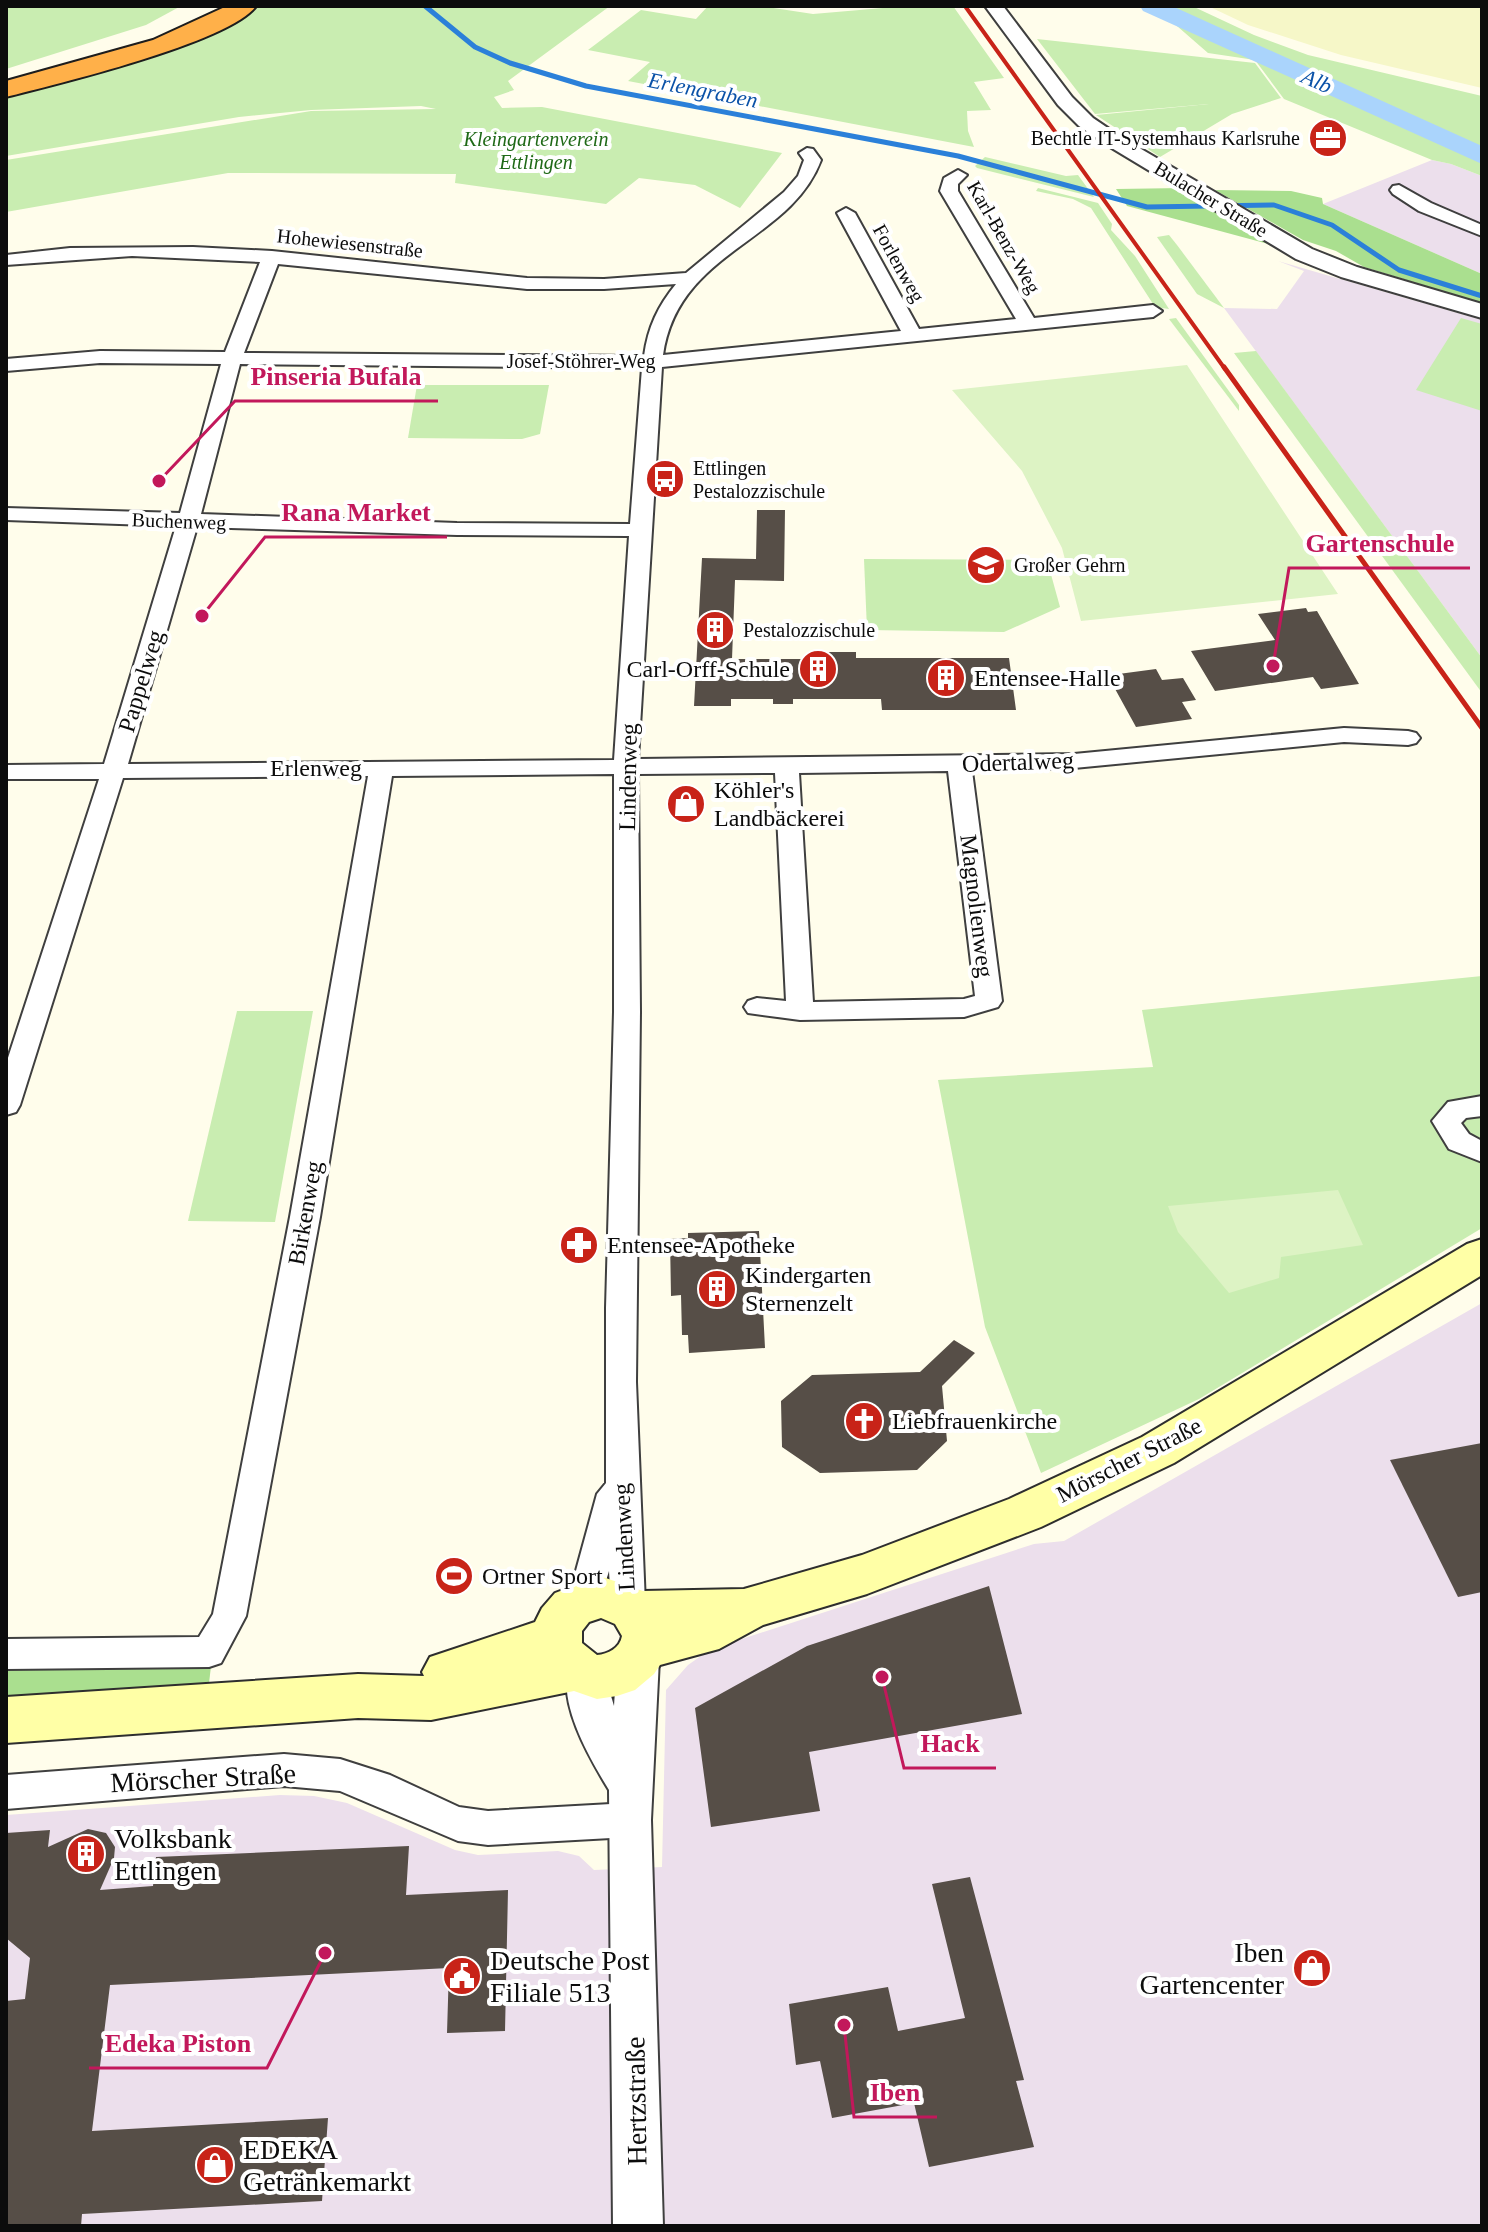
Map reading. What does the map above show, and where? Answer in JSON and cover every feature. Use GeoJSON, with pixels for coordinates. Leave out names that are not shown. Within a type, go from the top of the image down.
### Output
{"type":"FeatureCollection","features":[{"type":"Feature","properties":{"kind":"highway"},"geometry":{"type":"LineString","coordinates":[[161,33],[192,16],[201,6]]}},
{"type":"Feature","properties":{"kind":"highway"},"geometry":{"type":"LineString","coordinates":[[6,78],[161,33],[222,6]]}},
{"type":"Feature","properties":{"kind":"highway"},"geometry":{"type":"LineString","coordinates":[[6,89],[169,40],[217,22],[244,6]]}},
{"type":"Feature","properties":{"kind":"main road","name":"Mörscher Straße"},"geometry":{"type":"LineString","coordinates":[[6,1720],[358,1696],[431,1698],[606,1638],[702,1634],[750,1608],[867,1574],[1010,1519],[1158,1450],[1482,1255]]}},
{"type":"Feature","properties":{"kind":"street","name":"Bulacher Straße"},"geometry":{"type":"LineString","coordinates":[[994,6],[1065,101],[1086,122],[1286,244],[1330,265],[1482,311]]}},
{"type":"Feature","properties":{"kind":"street","name":"Lindenweg"},"geometry":{"type":"LineString","coordinates":[[606,1638],[620,1471],[626,1090],[626,767],[654,362],[659,326],[667,308],[688,278],[796,191],[813,167],[813,160],[807,153]]}},
{"type":"Feature","properties":{"kind":"street","name":"Karl-Benz-Weg"},"geometry":{"type":"LineString","coordinates":[[958,175],[950,182],[949,191],[1028,323]]}},
{"type":"Feature","properties":{"kind":"street"},"geometry":{"type":"LineString","coordinates":[[1399,190],[1425,207],[1482,231]]}},
{"type":"Feature","properties":{"kind":"street","name":"Forlenweg"},"geometry":{"type":"LineString","coordinates":[[846,213],[913,335]]}},
{"type":"Feature","properties":{"kind":"street","name":"Hohewiesenstraße"},"geometry":{"type":"LineString","coordinates":[[6,260],[131,249],[272,256],[503,282],[606,284],[688,278]]}},
{"type":"Feature","properties":{"kind":"street","name":"Pappelweg"},"geometry":{"type":"LineString","coordinates":[[6,1105],[114,771],[244,319],[272,256]]}},
{"type":"Feature","properties":{"kind":"street","name":"Josef-Stöhrer-Weg"},"geometry":{"type":"LineString","coordinates":[[6,365],[61,358],[654,362],[1153,311]]}},
{"type":"Feature","properties":{"kind":"street","name":"Buchenweg"},"geometry":{"type":"LineString","coordinates":[[6,514],[457,529],[640,530]]}},
{"type":"Feature","properties":{"kind":"street","name":"Odertalweg"},"geometry":{"type":"LineString","coordinates":[[626,767],[1074,761],[1344,735],[1408,738]]}},
{"type":"Feature","properties":{"kind":"street","name":"Magnolienweg"},"geometry":{"type":"LineString","coordinates":[[757,1007],[800,1011],[964,1008],[989,1001],[959,764]]}},
{"type":"Feature","properties":{"kind":"street"},"geometry":{"type":"LineString","coordinates":[[787,765],[800,1011]]}},
{"type":"Feature","properties":{"kind":"street","name":"Birkenweg"},"geometry":{"type":"LineString","coordinates":[[6,1654],[209,1652],[229,1616],[305,1217],[382,767]]}},
{"type":"Feature","properties":{"kind":"street","name":"Erlenweg"},"geometry":{"type":"LineString","coordinates":[[6,772],[626,767]]}},
{"type":"Feature","properties":{"kind":"street"},"geometry":{"type":"LineString","coordinates":[[1482,1106],[1458,1109],[1446,1121],[1452,1137],[1482,1152]]}},
{"type":"Feature","properties":{"kind":"street"},"geometry":{"type":"LineString","coordinates":[[606,1638],[600,1737],[629,1801]]}},
{"type":"Feature","properties":{"kind":"street","name":"Mörscher Straße"},"geometry":{"type":"LineString","coordinates":[[6,1792],[284,1770],[340,1775],[362,1781],[458,1824],[516,1828],[629,1801]]}},
{"type":"Feature","properties":{"kind":"street","name":"Hertzstraße"},"geometry":{"type":"LineString","coordinates":[[629,1801],[638,2226]]}},
{"type":"Feature","properties":{"kind":"shaded area"},"geometry":{"type":"Polygon","coordinates":[[[1432,160],[1482,176],[1482,274],[1323,204],[1432,160]]]}},
{"type":"Feature","properties":{"kind":"shaded area"},"geometry":{"type":"Polygon","coordinates":[[[1278,261],[1482,320],[1482,658],[1224,308],[1277,309],[1304,271],[1278,261]]]}},
{"type":"Feature","properties":{"kind":"shaded area"},"geometry":{"type":"Polygon","coordinates":[[[1482,1303],[1482,2226],[6,2226],[6,1815],[280,1795],[314,1796],[347,1803],[455,1850],[478,1855],[558,1851],[579,1856],[594,1870],[662,1867],[666,1690],[688,1665],[711,1649],[1034,1544],[1064,1541],[1482,1303]]]}},
{"type":"Feature","properties":{"kind":"green space"},"geometry":{"type":"Polygon","coordinates":[[[6,6],[181,6],[146,25],[6,69],[6,6]]]}},
{"type":"Feature","properties":{"kind":"green space","name":"Kleingartenverein Ettlingen"},"geometry":{"type":"Polygon","coordinates":[[[256,6],[610,6],[508,81],[514,90],[494,97],[502,108],[542,107],[782,153],[740,208],[695,185],[639,178],[606,204],[455,183],[456,174],[228,173],[6,212],[6,160],[311,111],[436,109],[421,106],[311,110],[239,117],[6,156],[6,93],[250,11],[256,6]]]}},
{"type":"Feature","properties":{"kind":"green space"},"geometry":{"type":"Polygon","coordinates":[[[708,6],[760,6],[813,14],[906,6],[953,6],[1004,78],[974,82],[991,110],[967,111],[968,131],[974,147],[628,81],[650,62],[588,50],[641,10],[696,19],[708,6]]]}},
{"type":"Feature","properties":{"kind":"green space"},"geometry":{"type":"Polygon","coordinates":[[[1154,6],[1192,6],[1254,35],[1308,55],[1482,96],[1482,176],[1432,160],[1284,99],[1255,60],[1208,53],[1154,6]]]}},
{"type":"Feature","properties":{"kind":"green space"},"geometry":{"type":"Polygon","coordinates":[[[1208,6],[1482,6],[1482,88],[1341,55],[1248,25],[1208,6]]]}},
{"type":"Feature","properties":{"kind":"green space"},"geometry":{"type":"Polygon","coordinates":[[[1037,39],[1255,63],[1281,98],[1232,114],[1160,157],[1096,115],[1209,104],[1095,114],[1037,39]]]}},
{"type":"Feature","properties":{"kind":"green space"},"geometry":{"type":"Polygon","coordinates":[[[985,157],[1066,176],[1078,175],[1094,197],[977,168],[975,166],[985,157]]]}},
{"type":"Feature","properties":{"kind":"green space"},"geometry":{"type":"Polygon","coordinates":[[[1038,188],[1098,203],[1112,224],[1111,230],[1135,256],[1169,309],[1155,307],[1091,208],[1073,199],[1036,191],[1038,188]]]}},
{"type":"Feature","properties":{"kind":"green space"},"geometry":{"type":"Polygon","coordinates":[[[1183,188],[1276,246],[1127,206],[1116,189],[1183,188]]]}},
{"type":"Feature","properties":{"kind":"green space"},"geometry":{"type":"Polygon","coordinates":[[[1215,190],[1291,191],[1322,198],[1323,204],[1482,274],[1482,303],[1364,267],[1336,251],[1303,240],[1215,190]]]}},
{"type":"Feature","properties":{"kind":"green space"},"geometry":{"type":"Polygon","coordinates":[[[1169,235],[1224,308],[1197,294],[1157,237],[1169,235]]]}},
{"type":"Feature","properties":{"kind":"green space"},"geometry":{"type":"Polygon","coordinates":[[[1176,318],[1239,405],[1239,411],[1169,319],[1176,318]]]}},
{"type":"Feature","properties":{"kind":"green space"},"geometry":{"type":"Polygon","coordinates":[[[1461,318],[1482,324],[1482,411],[1416,390],[1461,318]]]}},
{"type":"Feature","properties":{"kind":"green space"},"geometry":{"type":"Polygon","coordinates":[[[1256,351],[1482,658],[1482,693],[1234,353],[1256,351]]]}},
{"type":"Feature","properties":{"kind":"green space"},"geometry":{"type":"Polygon","coordinates":[[[1187,365],[1338,594],[1081,621],[1062,548],[1022,471],[952,390],[1187,365]]]}},
{"type":"Feature","properties":{"kind":"green space"},"geometry":{"type":"Polygon","coordinates":[[[417,385],[549,385],[540,434],[522,439],[408,438],[417,385]]]}},
{"type":"Feature","properties":{"kind":"green space"},"geometry":{"type":"Polygon","coordinates":[[[864,559],[1047,560],[1060,607],[1004,632],[867,630],[864,559]]]}},
{"type":"Feature","properties":{"kind":"green space"},"geometry":{"type":"Polygon","coordinates":[[[1482,976],[1482,1228],[1199,1399],[1041,1473],[985,1327],[938,1080],[1153,1067],[1142,1010],[1482,976]]]}},
{"type":"Feature","properties":{"kind":"green space"},"geometry":{"type":"Polygon","coordinates":[[[237,1011],[313,1011],[275,1222],[188,1221],[237,1011]]]}},
{"type":"Feature","properties":{"kind":"green space"},"geometry":{"type":"Polygon","coordinates":[[[1338,1190],[1363,1245],[1281,1257],[1279,1278],[1229,1293],[1178,1232],[1168,1206],[1338,1190]]]}},
{"type":"Feature","properties":{"kind":"green space"},"geometry":{"type":"Polygon","coordinates":[[[211,1666],[208,1692],[6,1707],[6,1668],[211,1666]]]}},
{"type":"Feature","properties":{"kind":"building"},"geometry":{"type":"Polygon","coordinates":[[[757,510],[785,510],[784,581],[735,580],[732,659],[818,659],[817,652],[856,652],[856,658],[1009,658],[1016,710],[882,710],[881,699],[793,699],[793,704],[773,704],[773,699],[731,699],[731,706],[694,706],[702,558],[756,559],[757,510]]]}},
{"type":"Feature","properties":{"kind":"building"},"geometry":{"type":"Polygon","coordinates":[[[1306,608],[1308,612],[1317,611],[1359,684],[1321,689],[1313,677],[1215,691],[1191,651],[1275,640],[1258,614],[1306,608]]]}},
{"type":"Feature","properties":{"kind":"building"},"geometry":{"type":"Polygon","coordinates":[[[1156,669],[1162,680],[1183,678],[1196,700],[1182,702],[1192,719],[1136,727],[1114,687],[1117,686],[1111,675],[1156,669]]]}},
{"type":"Feature","properties":{"kind":"building","name":"Kindergarten Sternenzelt"},"geometry":{"type":"Polygon","coordinates":[[[759,1231],[765,1348],[689,1353],[688,1335],[682,1335],[681,1295],[671,1296],[670,1239],[688,1238],[688,1233],[759,1231]]]}},
{"type":"Feature","properties":{"kind":"building","name":"Liebfrauenkirche"},"geometry":{"type":"Polygon","coordinates":[[[954,1340],[975,1353],[942,1386],[947,1441],[917,1470],[820,1473],[782,1447],[781,1401],[812,1375],[920,1372],[954,1340]]]}},
{"type":"Feature","properties":{"kind":"building"},"geometry":{"type":"Polygon","coordinates":[[[1482,1443],[1482,1592],[1458,1597],[1390,1460],[1482,1443]]]}},
{"type":"Feature","properties":{"kind":"building"},"geometry":{"type":"Polygon","coordinates":[[[989,1586],[1022,1714],[809,1752],[820,1811],[711,1827],[695,1708],[807,1646],[989,1586]]]}},
{"type":"Feature","properties":{"kind":"building"},"geometry":{"type":"Polygon","coordinates":[[[88,1829],[106,1833],[115,1847],[114,1858],[100,1890],[153,1886],[156,1857],[409,1846],[406,1895],[508,1890],[505,2031],[447,2033],[449,1968],[110,1985],[92,2131],[328,2118],[322,2201],[82,2214],[81,2226],[6,2226],[6,2001],[25,1999],[30,1958],[6,1938],[6,1833],[50,1830],[48,1847],[88,1829]]]}},
{"type":"Feature","properties":{"kind":"building"},"geometry":{"type":"Polygon","coordinates":[[[970,1877],[1024,2080],[1016,2081],[1034,2147],[929,2167],[914,2103],[832,2118],[820,2061],[796,2065],[789,2004],[888,1987],[898,2031],[965,2018],[932,1884],[970,1877]]]}},
{"type":"Feature","properties":{"kind":"waterway","name":"Erlengraben"},"geometry":{"type":"LineString","coordinates":[[425,6],[475,47],[510,63],[586,86],[958,156],[1147,207],[1274,205],[1332,225],[1399,270],[1482,296]]}},
{"type":"Feature","properties":{"kind":"waterway","name":"Alb"},"geometry":{"type":"LineString","coordinates":[[1152,6],[1482,156]]}},
{"type":"Feature","properties":{"kind":"railway"},"geometry":{"type":"LineString","coordinates":[[965,6],[1225,369]]}},
{"type":"Feature","properties":{"kind":"railway"},"geometry":{"type":"LineString","coordinates":[[1224,367],[1482,728]]}},
{"type":"Feature","properties":{"kind":"place","name":"Bechtle IT-Systemhaus Karlsruhe"},"geometry":{"type":"Point","coordinates":[1328,138]}},
{"type":"Feature","properties":{"kind":"place","name":"Ettlingen Pestalozzischule"},"geometry":{"type":"Point","coordinates":[665,479]}},
{"type":"Feature","properties":{"kind":"place","name":"Pinseria Bufala"},"geometry":{"type":"Point","coordinates":[159,481]}},
{"type":"Feature","properties":{"kind":"place","name":"Großer Gehrn"},"geometry":{"type":"Point","coordinates":[986,565]}},
{"type":"Feature","properties":{"kind":"place","name":"Rana Market"},"geometry":{"type":"Point","coordinates":[202,616]}},
{"type":"Feature","properties":{"kind":"place","name":"Pestalozzischule"},"geometry":{"type":"Point","coordinates":[715,630]}},
{"type":"Feature","properties":{"kind":"place","name":"Gartenschule"},"geometry":{"type":"Point","coordinates":[1273,666]}},
{"type":"Feature","properties":{"kind":"place","name":"Carl-Orff-Schule"},"geometry":{"type":"Point","coordinates":[818,669]}},
{"type":"Feature","properties":{"kind":"place","name":"Entensee-Halle"},"geometry":{"type":"Point","coordinates":[946,678]}},
{"type":"Feature","properties":{"kind":"place","name":"Köhler's Landbäckerei"},"geometry":{"type":"Point","coordinates":[686,804]}},
{"type":"Feature","properties":{"kind":"place","name":"Entensee-Apotheke"},"geometry":{"type":"Point","coordinates":[579,1245]}},
{"type":"Feature","properties":{"kind":"place","name":"Kindergarten Sternenzelt"},"geometry":{"type":"Point","coordinates":[717,1289]}},
{"type":"Feature","properties":{"kind":"place","name":"Liebfrauenkirche"},"geometry":{"type":"Point","coordinates":[864,1421]}},
{"type":"Feature","properties":{"kind":"place","name":"Ortner Sport"},"geometry":{"type":"Point","coordinates":[454,1576]}},
{"type":"Feature","properties":{"kind":"place","name":"Hack"},"geometry":{"type":"Point","coordinates":[882,1677]}},
{"type":"Feature","properties":{"kind":"place","name":"Volksbank Ettlingen"},"geometry":{"type":"Point","coordinates":[86,1854]}},
{"type":"Feature","properties":{"kind":"place","name":"Edeka Piston"},"geometry":{"type":"Point","coordinates":[325,1953]}},
{"type":"Feature","properties":{"kind":"place","name":"Iben Gartencenter"},"geometry":{"type":"Point","coordinates":[1312,1968]}},
{"type":"Feature","properties":{"kind":"place","name":"Deutsche Post Filiale 513"},"geometry":{"type":"Point","coordinates":[462,1976]}},
{"type":"Feature","properties":{"kind":"place","name":"Iben"},"geometry":{"type":"Point","coordinates":[844,2025]}},
{"type":"Feature","properties":{"kind":"place","name":"EDEKA Getränkemarkt"},"geometry":{"type":"Point","coordinates":[215,2165]}}]}
